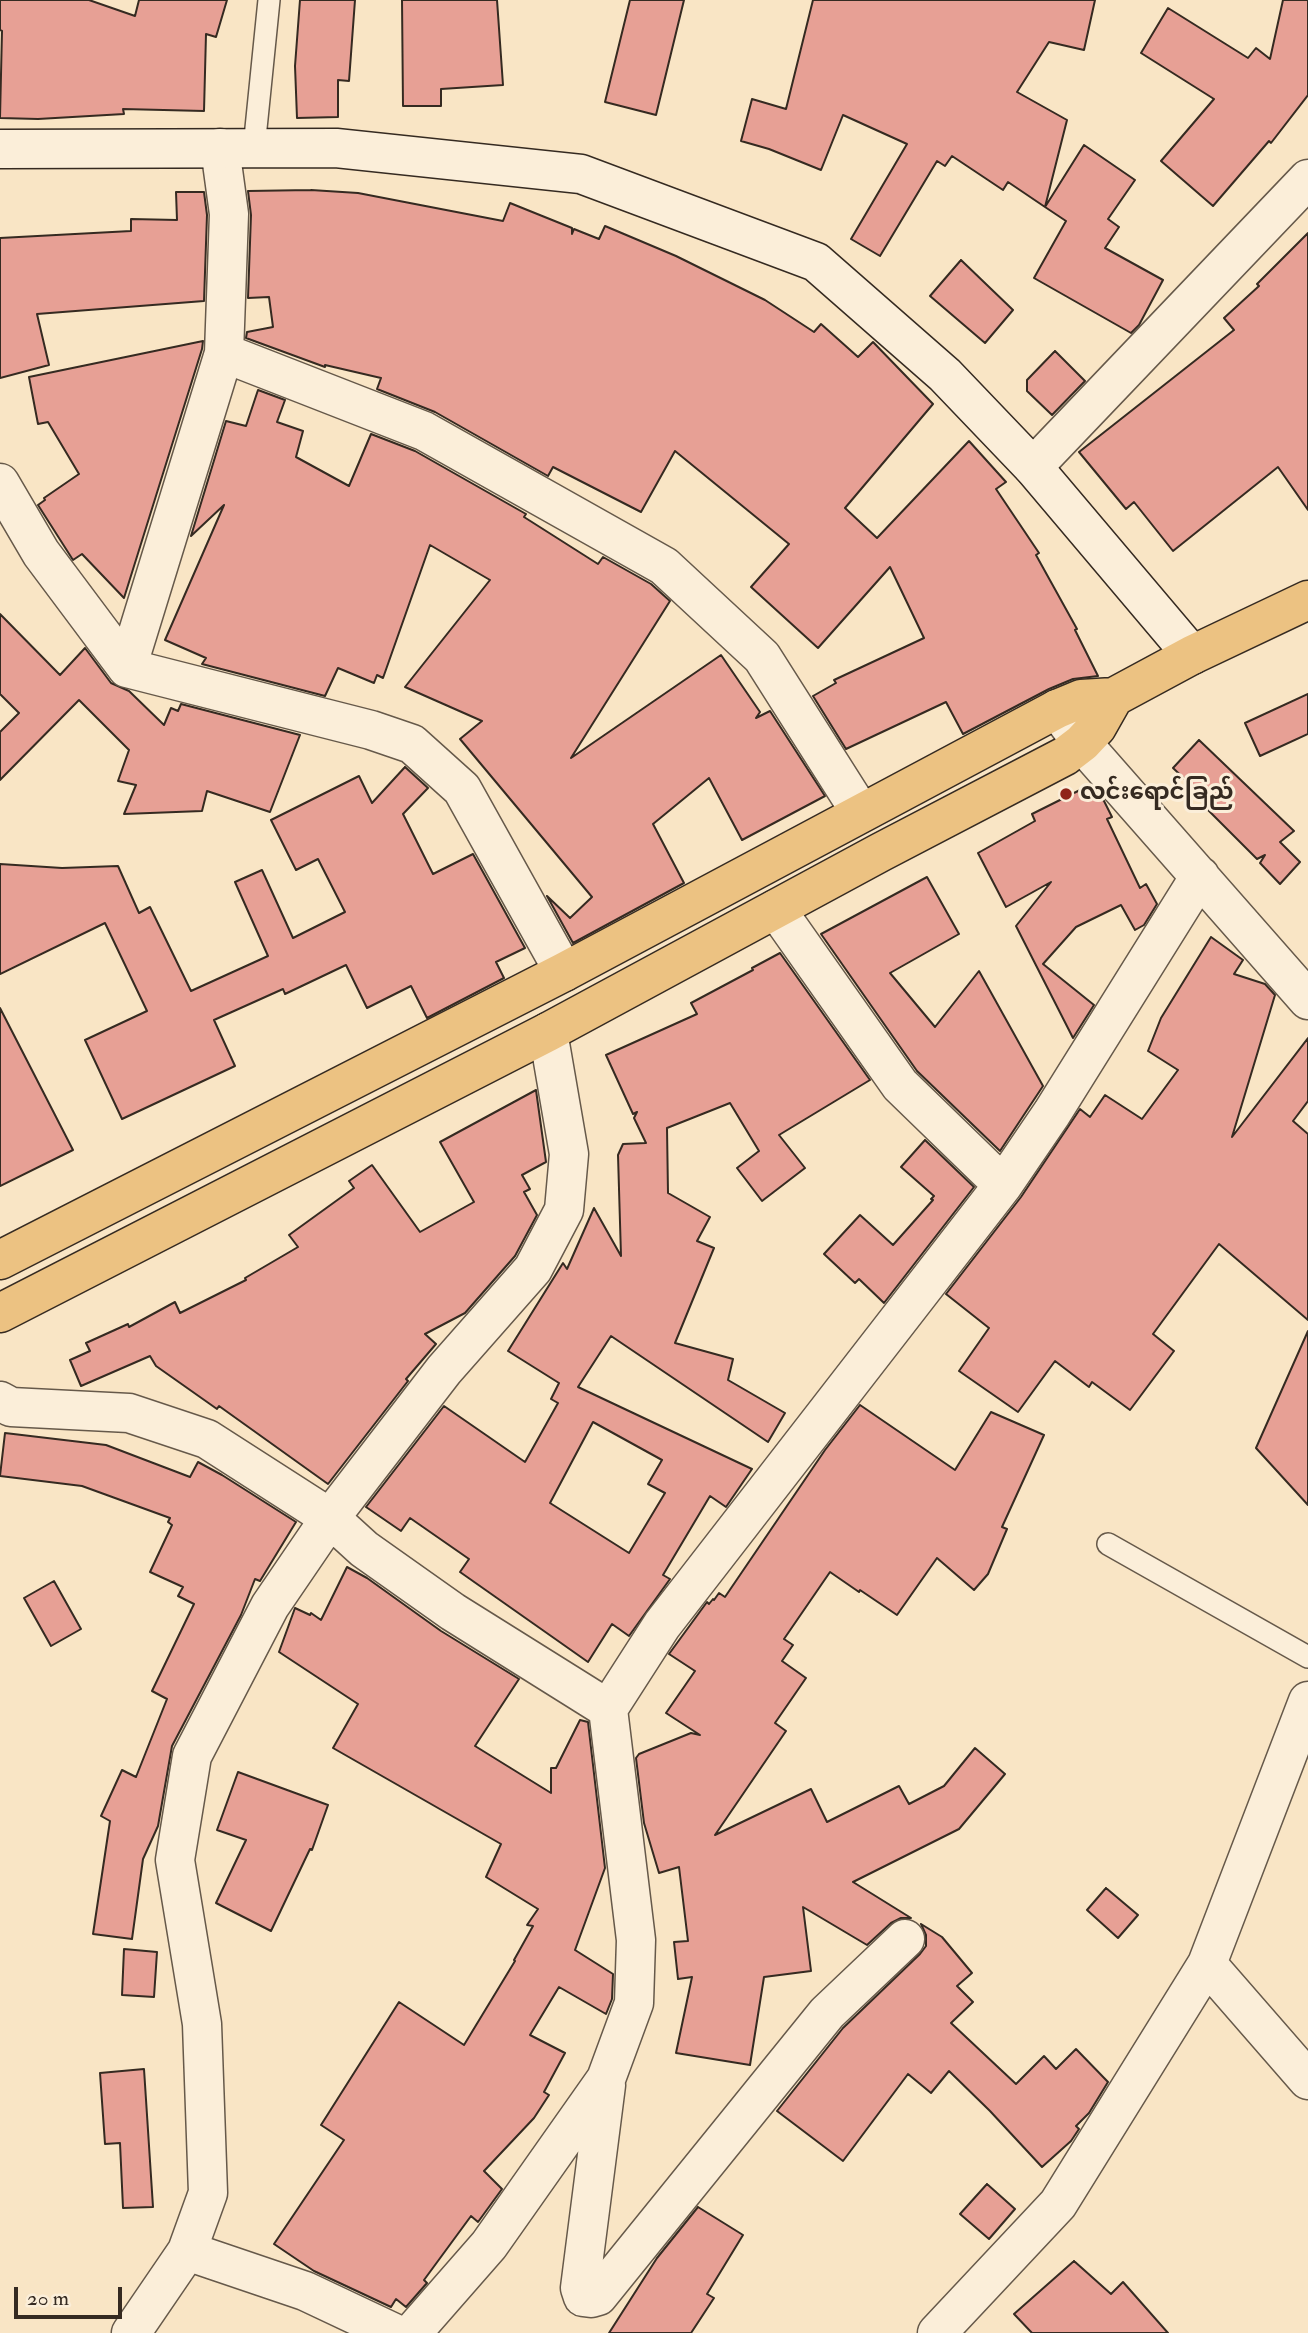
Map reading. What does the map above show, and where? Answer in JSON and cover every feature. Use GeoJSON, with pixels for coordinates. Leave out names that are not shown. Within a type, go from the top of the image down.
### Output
{"type":"FeatureCollection","features":[{"type":"Feature","properties":{"kind":"highway"},"geometry":{"type":"LineString","coordinates":[[0,1260],[564,972],[1057,709],[1082,699],[1114,697],[1192,655],[1308,600]]}},
{"type":"Feature","properties":{"kind":"highway"},"geometry":{"type":"LineString","coordinates":[[0,1313],[548,1032],[1065,756],[1097,727],[1114,697]]}},
{"type":"Feature","properties":{"kind":"street"},"geometry":{"type":"LineString","coordinates":[[127,668],[224,353],[229,214],[237,148]]}},
{"type":"Feature","properties":{"kind":"street"},"geometry":{"type":"LineString","coordinates":[[0,149],[336,148],[581,174],[816,262],[945,375],[1033,467],[1192,655]]}},
{"type":"Feature","properties":{"kind":"street"},"geometry":{"type":"LineString","coordinates":[[1033,467],[1308,179]]}},
{"type":"Feature","properties":{"kind":"street"},"geometry":{"type":"LineString","coordinates":[[224,353],[424,431],[664,566],[762,657],[861,813]]}},
{"type":"Feature","properties":{"kind":"street"},"geometry":{"type":"LineString","coordinates":[[0,483],[41,553],[127,668],[371,730],[412,744],[463,789],[564,972]]}},
{"type":"Feature","properties":{"kind":"street"},"geometry":{"type":"LineString","coordinates":[[1057,709],[1082,743],[1308,1000]]}},
{"type":"Feature","properties":{"kind":"street"},"geometry":{"type":"LineString","coordinates":[[905,1939],[827,2013],[598,2296],[583,2297],[580,2288],[606,2080],[634,2003],[636,1940],[608,1709],[662,1625],[1003,1185],[1052,1113],[1200,876]]}},
{"type":"Feature","properties":{"kind":"street"},"geometry":{"type":"LineString","coordinates":[[776,909],[900,1085],[1003,1185]]}},
{"type":"Feature","properties":{"kind":"street"},"geometry":{"type":"LineString","coordinates":[[131,2333],[187,2251],[208,2193],[202,2024],[175,1860],[192,1756],[270,1606],[330,1518],[444,1370],[533,1269],[564,1210],[569,1154],[548,1032]]}},
{"type":"Feature","properties":{"kind":"street"},"geometry":{"type":"LineString","coordinates":[[0,1401],[11,1407],[130,1413],[207,1439],[330,1518],[365,1549],[453,1612],[608,1709]]}},
{"type":"Feature","properties":{"kind":"street"},"geometry":{"type":"LineString","coordinates":[[937,2333],[1058,2204],[1207,1964],[1308,1701]]}},
{"type":"Feature","properties":{"kind":"street"},"geometry":{"type":"LineString","coordinates":[[1207,1964],[1308,2080]]}},
{"type":"Feature","properties":{"kind":"street"},"geometry":{"type":"LineString","coordinates":[[412,2333],[489,2245],[606,2080]]}},
{"type":"Feature","properties":{"kind":"street"},"geometry":{"type":"LineString","coordinates":[[187,2251],[305,2291],[394,2333]]}},
{"type":"Feature","properties":{"kind":"lane"},"geometry":{"type":"LineString","coordinates":[[237,148],[269,0]]}},
{"type":"Feature","properties":{"kind":"lane"},"geometry":{"type":"LineString","coordinates":[[1108,1544],[1308,1657]]}},
{"type":"Feature","properties":{"kind":"building"},"geometry":{"type":"Polygon","coordinates":[[[0,0],[89,0],[135,16],[139,0],[227,0],[216,37],[206,34],[204,111],[123,109],[124,114],[38,119],[0,118],[0,0]]]}},
{"type":"Feature","properties":{"kind":"building"},"geometry":{"type":"Polygon","coordinates":[[[300,0],[355,0],[349,81],[338,80],[338,117],[297,118],[295,66],[300,0]]]}},
{"type":"Feature","properties":{"kind":"building"},"geometry":{"type":"Polygon","coordinates":[[[402,0],[497,0],[503,85],[441,89],[441,106],[403,106],[402,0]]]}},
{"type":"Feature","properties":{"kind":"building"},"geometry":{"type":"Polygon","coordinates":[[[630,0],[684,0],[656,115],[605,102],[630,0]]]}},
{"type":"Feature","properties":{"kind":"building"},"geometry":{"type":"Polygon","coordinates":[[[813,0],[1095,0],[1084,50],[1049,42],[1017,92],[1067,120],[1045,207],[1008,182],[1003,190],[952,156],[945,166],[937,161],[880,256],[851,239],[907,144],[843,115],[821,170],[741,141],[752,99],[786,109],[813,0]]]}},
{"type":"Feature","properties":{"kind":"building"},"geometry":{"type":"Polygon","coordinates":[[[1283,0],[1308,0],[1308,95],[1271,143],[1269,141],[1213,206],[1161,161],[1214,99],[1141,53],[1168,8],[1248,58],[1256,48],[1270,59],[1283,0]]]}},
{"type":"Feature","properties":{"kind":"building"},"geometry":{"type":"Polygon","coordinates":[[[1084,145],[1135,180],[1108,219],[1119,227],[1105,248],[1163,280],[1139,325],[1131,333],[1034,278],[1066,221],[1045,207],[1084,145]]]}},
{"type":"Feature","properties":{"kind":"building"},"geometry":{"type":"Polygon","coordinates":[[[311,190],[358,193],[503,221],[510,203],[572,228],[572,234],[574,229],[599,239],[605,226],[676,256],[765,300],[814,332],[821,324],[858,357],[873,342],[933,404],[845,508],[877,538],[969,441],[1006,482],[996,489],[1039,553],[1036,555],[1077,629],[1075,630],[1098,676],[1073,679],[1049,689],[963,734],[946,702],[846,749],[813,696],[836,683],[834,680],[924,638],[890,567],[818,648],[751,587],[789,544],[675,451],[641,512],[553,467],[548,476],[435,412],[377,389],[381,378],[325,367],[246,338],[247,332],[273,327],[269,297],[248,298],[251,215],[248,191],[311,190]]]}},
{"type":"Feature","properties":{"kind":"building"},"geometry":{"type":"Polygon","coordinates":[[[176,192],[204,192],[207,215],[204,301],[37,314],[49,365],[0,378],[0,238],[131,231],[131,219],[177,220],[176,192]]]}},
{"type":"Feature","properties":{"kind":"building"},"geometry":{"type":"Polygon","coordinates":[[[1308,233],[1308,510],[1278,467],[1173,551],[1134,502],[1126,509],[1079,452],[1234,330],[1224,318],[1259,286],[1257,284],[1308,233]]]}},
{"type":"Feature","properties":{"kind":"building"},"geometry":{"type":"Polygon","coordinates":[[[961,260],[1013,310],[985,343],[930,296],[961,260]]]}},
{"type":"Feature","properties":{"kind":"building"},"geometry":{"type":"Polygon","coordinates":[[[203,341],[124,598],[82,554],[73,560],[38,505],[79,474],[48,422],[38,424],[29,377],[203,341]]]}},
{"type":"Feature","properties":{"kind":"building"},"geometry":{"type":"Polygon","coordinates":[[[1055,351],[1085,381],[1052,415],[1027,391],[1027,380],[1055,351]]]}},
{"type":"Feature","properties":{"kind":"building"},"geometry":{"type":"Polygon","coordinates":[[[258,390],[285,400],[277,422],[303,431],[296,457],[349,486],[371,434],[415,451],[526,514],[524,517],[598,564],[603,557],[651,584],[670,601],[571,758],[721,655],[760,712],[756,718],[770,711],[825,796],[742,840],[709,778],[653,824],[684,883],[573,943],[547,896],[570,918],[592,897],[460,739],[482,721],[405,687],[490,580],[430,545],[383,678],[377,675],[374,683],[338,668],[325,696],[202,664],[206,658],[165,640],[224,505],[191,536],[226,421],[246,426],[258,390]]]}},
{"type":"Feature","properties":{"kind":"building"},"geometry":{"type":"Polygon","coordinates":[[[0,614],[60,675],[85,648],[111,683],[129,691],[164,725],[171,708],[178,711],[181,704],[300,735],[270,812],[207,791],[202,811],[124,814],[136,785],[118,781],[129,750],[79,700],[0,780],[0,732],[19,713],[0,694],[0,614]]]}},
{"type":"Feature","properties":{"kind":"building"},"geometry":{"type":"Polygon","coordinates":[[[1308,694],[1308,734],[1260,756],[1245,723],[1308,694]]]}},
{"type":"Feature","properties":{"kind":"building"},"geometry":{"type":"Polygon","coordinates":[[[1199,740],[1294,831],[1280,842],[1300,862],[1280,884],[1260,863],[1265,855],[1257,859],[1205,807],[1209,802],[1173,768],[1199,740]]]}},
{"type":"Feature","properties":{"kind":"building"},"geometry":{"type":"Polygon","coordinates":[[[405,767],[428,788],[403,814],[433,874],[473,854],[525,948],[496,962],[504,978],[427,1018],[411,986],[367,1008],[346,965],[285,994],[283,989],[214,1020],[235,1066],[122,1119],[85,1040],[147,1011],[105,923],[0,974],[0,864],[62,868],[118,866],[139,913],[150,907],[191,991],[268,956],[235,882],[262,870],[293,938],[345,912],[318,859],[296,870],[271,820],[359,776],[372,803],[405,767]]]}},
{"type":"Feature","properties":{"kind":"building"},"geometry":{"type":"Polygon","coordinates":[[[1090,785],[1104,801],[1112,817],[1107,819],[1140,888],[1146,884],[1157,904],[1144,925],[1135,930],[1121,905],[1076,927],[1043,964],[1094,1005],[1073,1038],[1016,926],[1051,882],[1006,907],[978,853],[1035,821],[1032,814],[1090,785]]]}},
{"type":"Feature","properties":{"kind":"building"},"geometry":{"type":"Polygon","coordinates":[[[927,877],[959,934],[890,973],[935,1027],[979,971],[1043,1086],[1000,1151],[917,1071],[821,934],[927,877]]]}},
{"type":"Feature","properties":{"kind":"building"},"geometry":{"type":"Polygon","coordinates":[[[1211,937],[1243,960],[1234,974],[1265,984],[1275,995],[1232,1137],[1308,1038],[1308,1101],[1293,1121],[1308,1134],[1308,1320],[1219,1244],[1153,1334],[1174,1351],[1130,1410],[1092,1382],[1089,1387],[1055,1361],[1018,1412],[959,1371],[989,1328],[946,1294],[1021,1197],[1080,1109],[1090,1117],[1105,1095],[1142,1119],[1178,1070],[1148,1051],[1161,1018],[1211,937]]]}},
{"type":"Feature","properties":{"kind":"building"},"geometry":{"type":"Polygon","coordinates":[[[780,953],[870,1080],[779,1135],[805,1168],[762,1201],[737,1168],[759,1151],[730,1103],[667,1128],[668,1193],[710,1217],[697,1241],[714,1248],[675,1343],[733,1359],[728,1380],[785,1413],[768,1442],[611,1336],[578,1387],[752,1469],[726,1507],[710,1496],[663,1575],[670,1579],[629,1636],[612,1624],[588,1662],[460,1572],[469,1559],[410,1518],[401,1531],[366,1507],[444,1406],[525,1462],[558,1403],[551,1399],[559,1383],[508,1351],[563,1263],[567,1269],[594,1208],[621,1256],[618,1155],[623,1144],[646,1143],[634,1118],[637,1112],[633,1114],[606,1055],[697,1014],[691,1003],[753,970],[752,968],[780,953]],[[593,1422],[550,1503],[629,1553],[665,1493],[648,1484],[662,1460],[593,1422]]]}},
{"type":"Feature","properties":{"kind":"building"},"geometry":{"type":"Polygon","coordinates":[[[0,1008],[73,1150],[0,1186],[0,1008]]]}},
{"type":"Feature","properties":{"kind":"building"},"geometry":{"type":"Polygon","coordinates":[[[536,1090],[546,1162],[522,1175],[530,1189],[524,1192],[537,1215],[515,1256],[465,1313],[425,1334],[436,1344],[406,1379],[408,1381],[328,1484],[219,1406],[217,1409],[156,1366],[150,1356],[81,1386],[70,1360],[90,1351],[86,1343],[128,1324],[129,1327],[175,1302],[180,1313],[246,1280],[245,1278],[298,1247],[289,1235],[354,1188],[349,1181],[372,1165],[420,1232],[474,1202],[440,1142],[536,1090]]]}},
{"type":"Feature","properties":{"kind":"building"},"geometry":{"type":"Polygon","coordinates":[[[925,1140],[974,1187],[884,1303],[859,1279],[855,1283],[824,1254],[860,1215],[893,1245],[933,1200],[931,1199],[934,1196],[901,1167],[925,1140]]]}},
{"type":"Feature","properties":{"kind":"building"},"geometry":{"type":"Polygon","coordinates":[[[1308,1331],[1308,1505],[1256,1448],[1308,1331]]]}},
{"type":"Feature","properties":{"kind":"building"},"geometry":{"type":"Polygon","coordinates":[[[860,1405],[955,1470],[991,1412],[1044,1435],[1002,1527],[1007,1529],[988,1574],[974,1590],[937,1558],[897,1615],[830,1572],[784,1639],[793,1645],[782,1661],[806,1678],[775,1723],[786,1731],[715,1835],[811,1789],[827,1822],[899,1786],[909,1804],[944,1786],[975,1748],[1005,1774],[959,1829],[853,1882],[911,1918],[901,1918],[891,1923],[867,1945],[803,1907],[811,1971],[764,1977],[750,2065],[676,2053],[692,1977],[678,1979],[674,1942],[688,1941],[679,1867],[659,1873],[644,1823],[636,1758],[639,1754],[691,1733],[700,1735],[666,1713],[695,1671],[669,1654],[707,1602],[709,1604],[719,1593],[725,1597],[825,1450],[860,1405]]]}},
{"type":"Feature","properties":{"kind":"building"},"geometry":{"type":"Polygon","coordinates":[[[5,1433],[106,1445],[190,1477],[198,1462],[296,1522],[260,1581],[255,1579],[241,1615],[172,1746],[158,1826],[143,1859],[132,1939],[93,1934],[110,1821],[101,1816],[122,1770],[136,1777],[167,1699],[152,1691],[194,1604],[178,1596],[183,1587],[150,1572],[172,1525],[168,1522],[170,1518],[82,1486],[0,1476],[5,1433]]]}},
{"type":"Feature","properties":{"kind":"building"},"geometry":{"type":"Polygon","coordinates":[[[347,1567],[367,1578],[441,1631],[519,1679],[475,1746],[551,1793],[551,1768],[556,1768],[580,1720],[588,1722],[605,1868],[575,1950],[613,1974],[612,1999],[606,2014],[559,1987],[530,2035],[565,2053],[544,2092],[549,2095],[534,2118],[484,2171],[502,2189],[478,2222],[471,2216],[424,2280],[427,2283],[406,2307],[396,2299],[391,2307],[314,2271],[274,2244],[344,2140],[321,2125],[399,2002],[464,2045],[515,1961],[533,1926],[527,1925],[538,1909],[486,1877],[501,1844],[333,1748],[358,1704],[279,1652],[295,1608],[310,1615],[311,1613],[321,1620],[347,1567]]]}},
{"type":"Feature","properties":{"kind":"building"},"geometry":{"type":"Polygon","coordinates":[[[54,1581],[81,1629],[51,1646],[24,1598],[54,1581]]]}},
{"type":"Feature","properties":{"kind":"building"},"geometry":{"type":"Polygon","coordinates":[[[238,1772],[328,1805],[312,1850],[310,1849],[271,1931],[216,1903],[246,1840],[217,1830],[238,1772]]]}},
{"type":"Feature","properties":{"kind":"building"},"geometry":{"type":"Polygon","coordinates":[[[1106,1888],[1138,1915],[1118,1938],[1087,1910],[1106,1888]]]}},
{"type":"Feature","properties":{"kind":"building"},"geometry":{"type":"Polygon","coordinates":[[[921,1924],[942,1937],[972,1973],[957,1986],[973,2002],[951,2023],[1016,2084],[1044,2056],[1056,2069],[1076,2049],[1108,2082],[1089,2113],[1076,2126],[1079,2129],[1071,2141],[1042,2167],[949,2071],[931,2093],[908,2074],[843,2161],[777,2111],[843,2028],[920,1954],[926,1946],[926,1935],[921,1924]]]}},
{"type":"Feature","properties":{"kind":"building"},"geometry":{"type":"Polygon","coordinates":[[[124,1949],[157,1952],[154,1997],[122,1995],[124,1949]]]}},
{"type":"Feature","properties":{"kind":"building"},"geometry":{"type":"Polygon","coordinates":[[[144,2069],[153,2207],[123,2208],[120,2143],[105,2144],[100,2073],[144,2069]]]}},
{"type":"Feature","properties":{"kind":"building"},"geometry":{"type":"Polygon","coordinates":[[[987,2184],[1015,2209],[989,2239],[960,2214],[987,2184]]]}},
{"type":"Feature","properties":{"kind":"building"},"geometry":{"type":"Polygon","coordinates":[[[698,2207],[743,2235],[707,2294],[714,2298],[691,2333],[609,2333],[657,2258],[698,2207]]]}},
{"type":"Feature","properties":{"kind":"building"},"geometry":{"type":"Polygon","coordinates":[[[1074,2261],[1111,2294],[1123,2282],[1168,2333],[1032,2333],[1014,2314],[1074,2261]]]}},
{"type":"Feature","properties":{"kind":"place","name":"လင်းရောင်ခြည်"},"geometry":{"type":"Point","coordinates":[1066,794]}}]}
